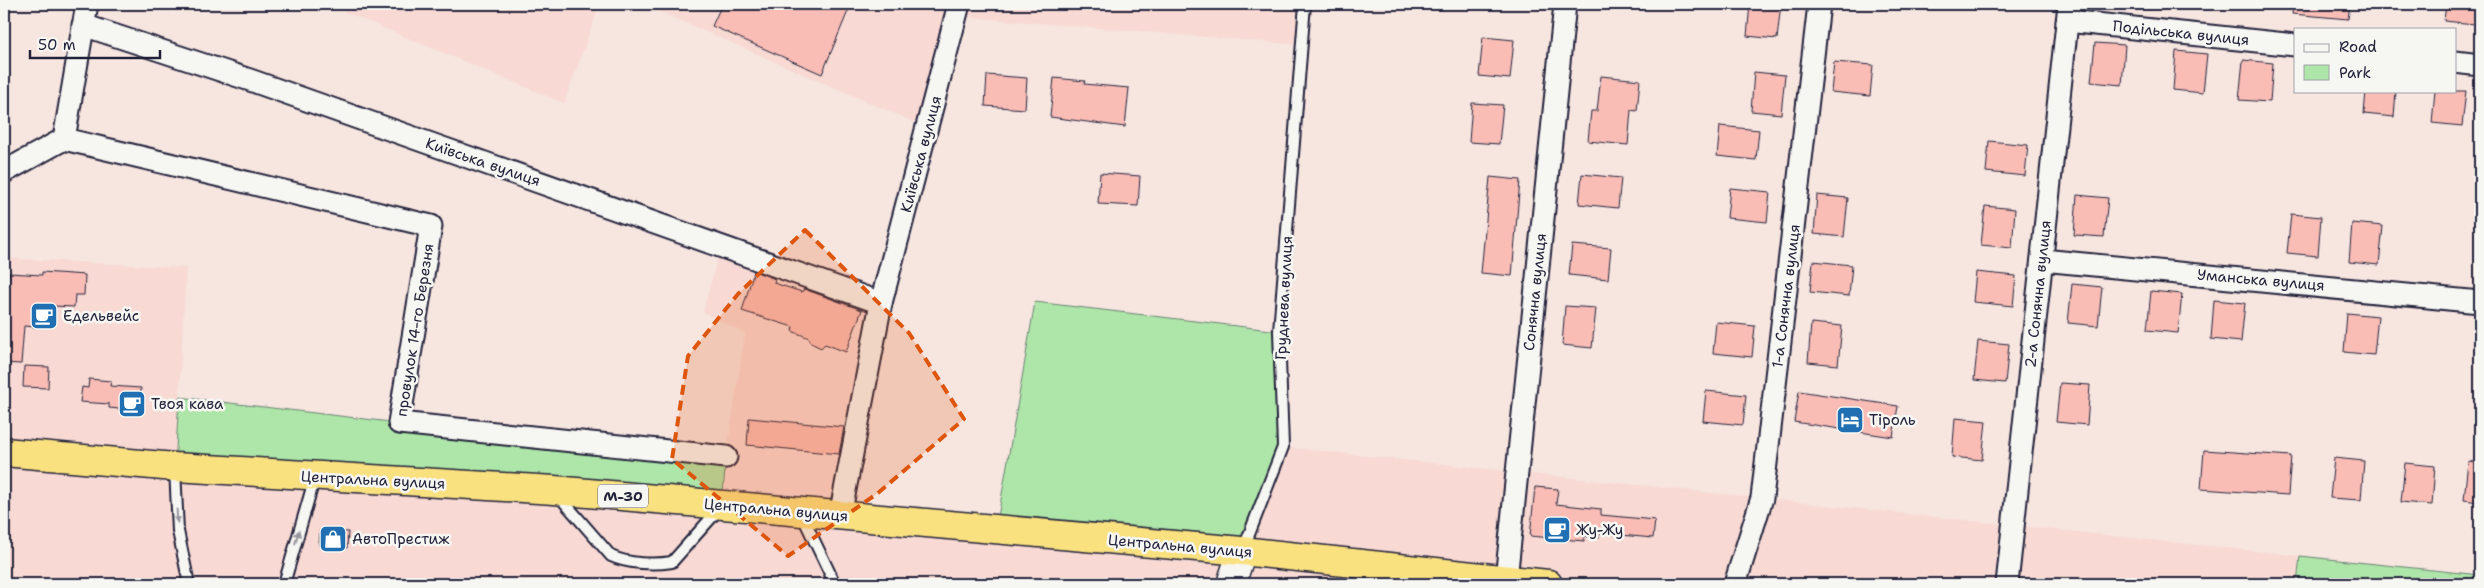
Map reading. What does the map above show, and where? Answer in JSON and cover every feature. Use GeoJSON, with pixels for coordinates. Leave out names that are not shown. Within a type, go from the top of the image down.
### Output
{"type":"FeatureCollection","features":[{"type":"Feature","properties":{"kind":"highway","name":"Центральна вулиця"},"geometry":{"type":"LineString","coordinates":[[4,452],[315,477],[554,490],[1242,551],[1436,579],[1506,580],[1548,584]]}},
{"type":"Feature","properties":{"kind":"street"},"geometry":{"type":"LineString","coordinates":[[4,172],[64,139],[87,4]]}},
{"type":"Feature","properties":{"kind":"street","name":"Київська вулиця"},"geometry":{"type":"LineString","coordinates":[[840,516],[881,303],[959,4]]}},
{"type":"Feature","properties":{"kind":"street","name":"Сонячна вулиця"},"geometry":{"type":"LineString","coordinates":[[1506,580],[1565,4]]}},
{"type":"Feature","properties":{"kind":"street","name":"1-а Сонячна вулиця"},"geometry":{"type":"LineString","coordinates":[[1735,584],[1762,498],[1819,4]]}},
{"type":"Feature","properties":{"kind":"street","name":"Подільська вулиця"},"geometry":{"type":"LineString","coordinates":[[2068,12],[2294,45]]}},
{"type":"Feature","properties":{"kind":"street","name":"2-а Сонячна вулиця"},"geometry":{"type":"LineString","coordinates":[[2007,584],[2068,12]]}},
{"type":"Feature","properties":{"kind":"street","name":"Київська вулиця"},"geometry":{"type":"LineString","coordinates":[[83,25],[259,83],[881,303]]}},
{"type":"Feature","properties":{"kind":"street"},"geometry":{"type":"LineString","coordinates":[[2456,62],[2480,65]]}},
{"type":"Feature","properties":{"kind":"street","name":"провулок 14-го Березня"},"geometry":{"type":"LineString","coordinates":[[64,139],[431,226],[399,423],[726,457]]}},
{"type":"Feature","properties":{"kind":"street","name":"Уманська вулиця"},"geometry":{"type":"LineString","coordinates":[[2042,260],[2480,302]]}},
{"type":"Feature","properties":{"kind":"street","name":"Груднева вулиця"},"geometry":{"type":"LineString","coordinates":[[1231,584],[1242,551]]}},
{"type":"Feature","properties":{"kind":"lane","name":"Груднева вулиця"},"geometry":{"type":"LineString","coordinates":[[1242,551],[1283,447],[1279,331],[1305,4]]}},
{"type":"Feature","properties":{"kind":"lane"},"geometry":{"type":"LineString","coordinates":[[175,467],[178,531],[189,584]]}},
{"type":"Feature","properties":{"kind":"lane"},"geometry":{"type":"LineString","coordinates":[[284,584],[315,477]]}},
{"type":"Feature","properties":{"kind":"lane"},"geometry":{"type":"LineString","coordinates":[[554,490],[611,556],[621,561],[662,564],[672,562],[722,505]]}},
{"type":"Feature","properties":{"kind":"lane"},"geometry":{"type":"LineString","coordinates":[[800,512],[835,584]]}},
{"type":"Feature","properties":{"kind":"highlighted area"},"geometry":{"type":"Polygon","coordinates":[[[805,230],[909,333],[964,419],[878,493],[788,556],[672,459],[688,356],[738,294],[805,230]]]}},
{"type":"Feature","properties":{"kind":"shaded area"},"geometry":{"type":"Polygon","coordinates":[[[326,4],[600,4],[564,103],[326,4]]]}},
{"type":"Feature","properties":{"kind":"shaded area"},"geometry":{"type":"Polygon","coordinates":[[[642,4],[1305,4],[1302,45],[956,16],[928,128],[642,4]]]}},
{"type":"Feature","properties":{"kind":"shaded area"},"geometry":{"type":"Polygon","coordinates":[[[721,245],[881,303],[840,515],[1242,551],[1231,584],[4,584],[4,258],[186,268],[175,467],[722,505],[726,457],[745,334],[703,312],[721,245]]]}},
{"type":"Feature","properties":{"kind":"shaded area"},"geometry":{"type":"Polygon","coordinates":[[[1283,447],[2300,556],[2297,584],[1234,584],[1283,447]]]}},
{"type":"Feature","properties":{"kind":"green space"},"geometry":{"type":"Polygon","coordinates":[[[1035,302],[1279,331],[1283,447],[1242,551],[996,529],[1035,302]]]}},
{"type":"Feature","properties":{"kind":"green space"},"geometry":{"type":"Polygon","coordinates":[[[179,397],[399,423],[726,457],[722,505],[175,467],[179,397]]]}},
{"type":"Feature","properties":{"kind":"green space"},"geometry":{"type":"Polygon","coordinates":[[[2300,556],[2480,575],[2480,584],[2297,584],[2300,556]]]}},
{"type":"Feature","properties":{"kind":"building"},"geometry":{"type":"Polygon","coordinates":[[[722,4],[851,4],[822,74],[712,26],[722,4]]]}},
{"type":"Feature","properties":{"kind":"building"},"geometry":{"type":"Polygon","coordinates":[[[1750,4],[1781,4],[1777,39],[1747,36],[1750,4]]]}},
{"type":"Feature","properties":{"kind":"building"},"geometry":{"type":"Polygon","coordinates":[[[2293,4],[2350,4],[2348,19],[2292,14],[2293,4]]]}},
{"type":"Feature","properties":{"kind":"building"},"geometry":{"type":"Polygon","coordinates":[[[2446,4],[2477,4],[2475,24],[2444,21],[2446,4]]]}},
{"type":"Feature","properties":{"kind":"building"},"geometry":{"type":"Polygon","coordinates":[[[1483,37],[1514,40],[1510,79],[1479,76],[1483,37]]]}},
{"type":"Feature","properties":{"kind":"building"},"geometry":{"type":"Polygon","coordinates":[[[2095,43],[2125,45],[2122,85],[2091,82],[2095,43]]]}},
{"type":"Feature","properties":{"kind":"building"},"geometry":{"type":"Polygon","coordinates":[[[2176,51],[2207,54],[2203,93],[2173,90],[2176,51]]]}},
{"type":"Feature","properties":{"kind":"building"},"geometry":{"type":"Polygon","coordinates":[[[2243,60],[2273,63],[2270,102],[2239,100],[2243,60]]]}},
{"type":"Feature","properties":{"kind":"building"},"geometry":{"type":"Polygon","coordinates":[[[1834,62],[1873,65],[1870,96],[1831,92],[1834,62]]]}},
{"type":"Feature","properties":{"kind":"building"},"geometry":{"type":"Polygon","coordinates":[[[1754,72],[1785,75],[1781,114],[1751,111],[1754,72]]]}},
{"type":"Feature","properties":{"kind":"building"},"geometry":{"type":"Polygon","coordinates":[[[987,75],[1027,78],[1025,109],[985,106],[987,75]]]}},
{"type":"Feature","properties":{"kind":"building"},"geometry":{"type":"Polygon","coordinates":[[[1601,76],[1640,80],[1637,111],[1631,110],[1628,145],[1588,141],[1591,111],[1597,111],[1601,76]]]}},
{"type":"Feature","properties":{"kind":"building"},"geometry":{"type":"Polygon","coordinates":[[[1054,78],[1085,81],[1084,84],[1129,88],[1125,127],[1050,117],[1054,78]]]}},
{"type":"Feature","properties":{"kind":"building"},"geometry":{"type":"Polygon","coordinates":[[[2466,91],[2462,126],[2432,123],[2435,92],[2466,91]]]}},
{"type":"Feature","properties":{"kind":"building"},"geometry":{"type":"Polygon","coordinates":[[[2366,92],[2396,92],[2394,117],[2364,114],[2366,92]]]}},
{"type":"Feature","properties":{"kind":"building"},"geometry":{"type":"Polygon","coordinates":[[[1472,103],[1503,105],[1499,144],[1469,142],[1472,103]]]}},
{"type":"Feature","properties":{"kind":"building"},"geometry":{"type":"Polygon","coordinates":[[[1720,126],[1759,130],[1756,160],[1717,156],[1720,126]]]}},
{"type":"Feature","properties":{"kind":"building"},"geometry":{"type":"Polygon","coordinates":[[[1989,141],[2028,145],[2025,176],[1986,172],[1989,141]]]}},
{"type":"Feature","properties":{"kind":"building"},"geometry":{"type":"Polygon","coordinates":[[[1100,173],[1140,176],[1138,206],[1098,204],[1100,173]]]}},
{"type":"Feature","properties":{"kind":"building"},"geometry":{"type":"Polygon","coordinates":[[[1582,174],[1621,178],[1618,208],[1579,204],[1582,174]]]}},
{"type":"Feature","properties":{"kind":"building"},"geometry":{"type":"Polygon","coordinates":[[[1490,177],[1520,180],[1512,276],[1481,273],[1490,177]]]}},
{"type":"Feature","properties":{"kind":"building"},"geometry":{"type":"Polygon","coordinates":[[[1730,188],[1770,192],[1767,222],[1727,218],[1730,188]]]}},
{"type":"Feature","properties":{"kind":"building"},"geometry":{"type":"Polygon","coordinates":[[[1817,195],[1848,198],[1844,237],[1814,234],[1817,195]]]}},
{"type":"Feature","properties":{"kind":"building"},"geometry":{"type":"Polygon","coordinates":[[[2077,195],[2108,198],[2104,237],[2074,235],[2077,195]]]}},
{"type":"Feature","properties":{"kind":"building"},"geometry":{"type":"Polygon","coordinates":[[[1985,206],[2015,209],[2012,248],[1981,245],[1985,206]]]}},
{"type":"Feature","properties":{"kind":"building"},"geometry":{"type":"Polygon","coordinates":[[[2291,214],[2321,217],[2318,256],[2287,253],[2291,214]]]}},
{"type":"Feature","properties":{"kind":"building"},"geometry":{"type":"Polygon","coordinates":[[[2352,223],[2383,226],[2379,265],[2349,262],[2352,223]]]}},
{"type":"Feature","properties":{"kind":"building"},"geometry":{"type":"Polygon","coordinates":[[[1572,245],[1611,248],[1608,279],[1569,275],[1572,245]]]}},
{"type":"Feature","properties":{"kind":"building"},"geometry":{"type":"Polygon","coordinates":[[[1813,261],[1852,265],[1849,296],[1810,292],[1813,261]]]}},
{"type":"Feature","properties":{"kind":"building"},"geometry":{"type":"Polygon","coordinates":[[[754,271],[775,279],[774,283],[802,292],[804,289],[862,310],[846,352],[825,344],[821,348],[811,343],[809,338],[792,331],[793,327],[742,311],[754,271]]]}},
{"type":"Feature","properties":{"kind":"building"},"geometry":{"type":"Polygon","coordinates":[[[42,272],[85,275],[84,295],[75,295],[74,307],[53,306],[52,321],[36,320],[36,327],[24,326],[21,364],[4,363],[4,316],[7,316],[9,273],[42,275],[42,272]]]}},
{"type":"Feature","properties":{"kind":"building"},"geometry":{"type":"Polygon","coordinates":[[[1976,272],[2016,276],[2013,306],[1973,302],[1976,272]]]}},
{"type":"Feature","properties":{"kind":"building"},"geometry":{"type":"Polygon","coordinates":[[[2072,284],[2102,287],[2098,326],[2068,323],[2072,284]]]}},
{"type":"Feature","properties":{"kind":"building"},"geometry":{"type":"Polygon","coordinates":[[[2151,291],[2182,294],[2178,333],[2147,330],[2151,291]]]}},
{"type":"Feature","properties":{"kind":"building"},"geometry":{"type":"Polygon","coordinates":[[[2214,300],[2245,303],[2241,342],[2211,339],[2214,300]]]}},
{"type":"Feature","properties":{"kind":"building"},"geometry":{"type":"Polygon","coordinates":[[[1565,306],[1596,308],[1592,348],[1562,345],[1565,306]]]}},
{"type":"Feature","properties":{"kind":"building"},"geometry":{"type":"Polygon","coordinates":[[[2347,313],[2378,316],[2374,355],[2344,352],[2347,313]]]}},
{"type":"Feature","properties":{"kind":"building"},"geometry":{"type":"Polygon","coordinates":[[[1716,322],[1755,326],[1752,357],[1713,353],[1716,322]]]}},
{"type":"Feature","properties":{"kind":"building"},"geometry":{"type":"Polygon","coordinates":[[[1811,323],[1842,326],[1838,365],[1808,362],[1811,323]]]}},
{"type":"Feature","properties":{"kind":"building"},"geometry":{"type":"Polygon","coordinates":[[[1978,341],[2009,344],[2005,383],[1974,380],[1978,341]]]}},
{"type":"Feature","properties":{"kind":"building"},"geometry":{"type":"Polygon","coordinates":[[[24,366],[49,367],[48,388],[23,387],[24,366]]]}},
{"type":"Feature","properties":{"kind":"building"},"geometry":{"type":"Polygon","coordinates":[[[89,379],[111,381],[110,386],[141,388],[139,411],[109,408],[109,404],[80,402],[82,387],[88,388],[89,379]]]}},
{"type":"Feature","properties":{"kind":"building"},"geometry":{"type":"Polygon","coordinates":[[[2060,383],[2090,385],[2087,425],[2056,422],[2060,383]]]}},
{"type":"Feature","properties":{"kind":"building"},"geometry":{"type":"Polygon","coordinates":[[[1706,391],[1746,395],[1743,425],[1703,421],[1706,391]]]}},
{"type":"Feature","properties":{"kind":"building"},"geometry":{"type":"Polygon","coordinates":[[[1799,391],[1898,406],[1893,437],[1794,422],[1799,391]]]}},
{"type":"Feature","properties":{"kind":"building"},"geometry":{"type":"Polygon","coordinates":[[[749,418],[844,427],[839,454],[747,445],[749,418]]]}},
{"type":"Feature","properties":{"kind":"building"},"geometry":{"type":"Polygon","coordinates":[[[1955,418],[1986,421],[1982,460],[1952,457],[1955,418]]]}},
{"type":"Feature","properties":{"kind":"building"},"geometry":{"type":"Polygon","coordinates":[[[2204,450],[2291,456],[2288,495],[2201,489],[2204,450]]]}},
{"type":"Feature","properties":{"kind":"building"},"geometry":{"type":"Polygon","coordinates":[[[2334,458],[2364,461],[2361,500],[2330,498],[2334,458]]]}},
{"type":"Feature","properties":{"kind":"building"},"geometry":{"type":"Polygon","coordinates":[[[2468,461],[2480,463],[2480,502],[2464,500],[2468,461]]]}},
{"type":"Feature","properties":{"kind":"building"},"geometry":{"type":"Polygon","coordinates":[[[2405,463],[2435,466],[2432,505],[2401,502],[2405,463]]]}},
{"type":"Feature","properties":{"kind":"building"},"geometry":{"type":"Polygon","coordinates":[[[1535,487],[1558,489],[1556,504],[1601,509],[1601,515],[1655,520],[1653,538],[1599,533],[1599,538],[1584,536],[1584,541],[1530,536],[1535,487]]]}},
{"type":"Feature","properties":{"kind":"building"},"geometry":{"type":"Polygon","coordinates":[[[320,530],[348,532],[347,548],[319,546],[320,530]]]}},
{"type":"Feature","properties":{"kind":"place","name":"Едельвейс"},"geometry":{"type":"Point","coordinates":[44,316]}},
{"type":"Feature","properties":{"kind":"place","name":"Твоя кава"},"geometry":{"type":"Point","coordinates":[132,404]}},
{"type":"Feature","properties":{"kind":"place","name":"Тіроль"},"geometry":{"type":"Point","coordinates":[1850,420]}},
{"type":"Feature","properties":{"kind":"place","name":"Жу-Жу"},"geometry":{"type":"Point","coordinates":[1557,530]}},
{"type":"Feature","properties":{"kind":"place","name":"АвтоПрестиж"},"geometry":{"type":"Point","coordinates":[333,539]}}]}
